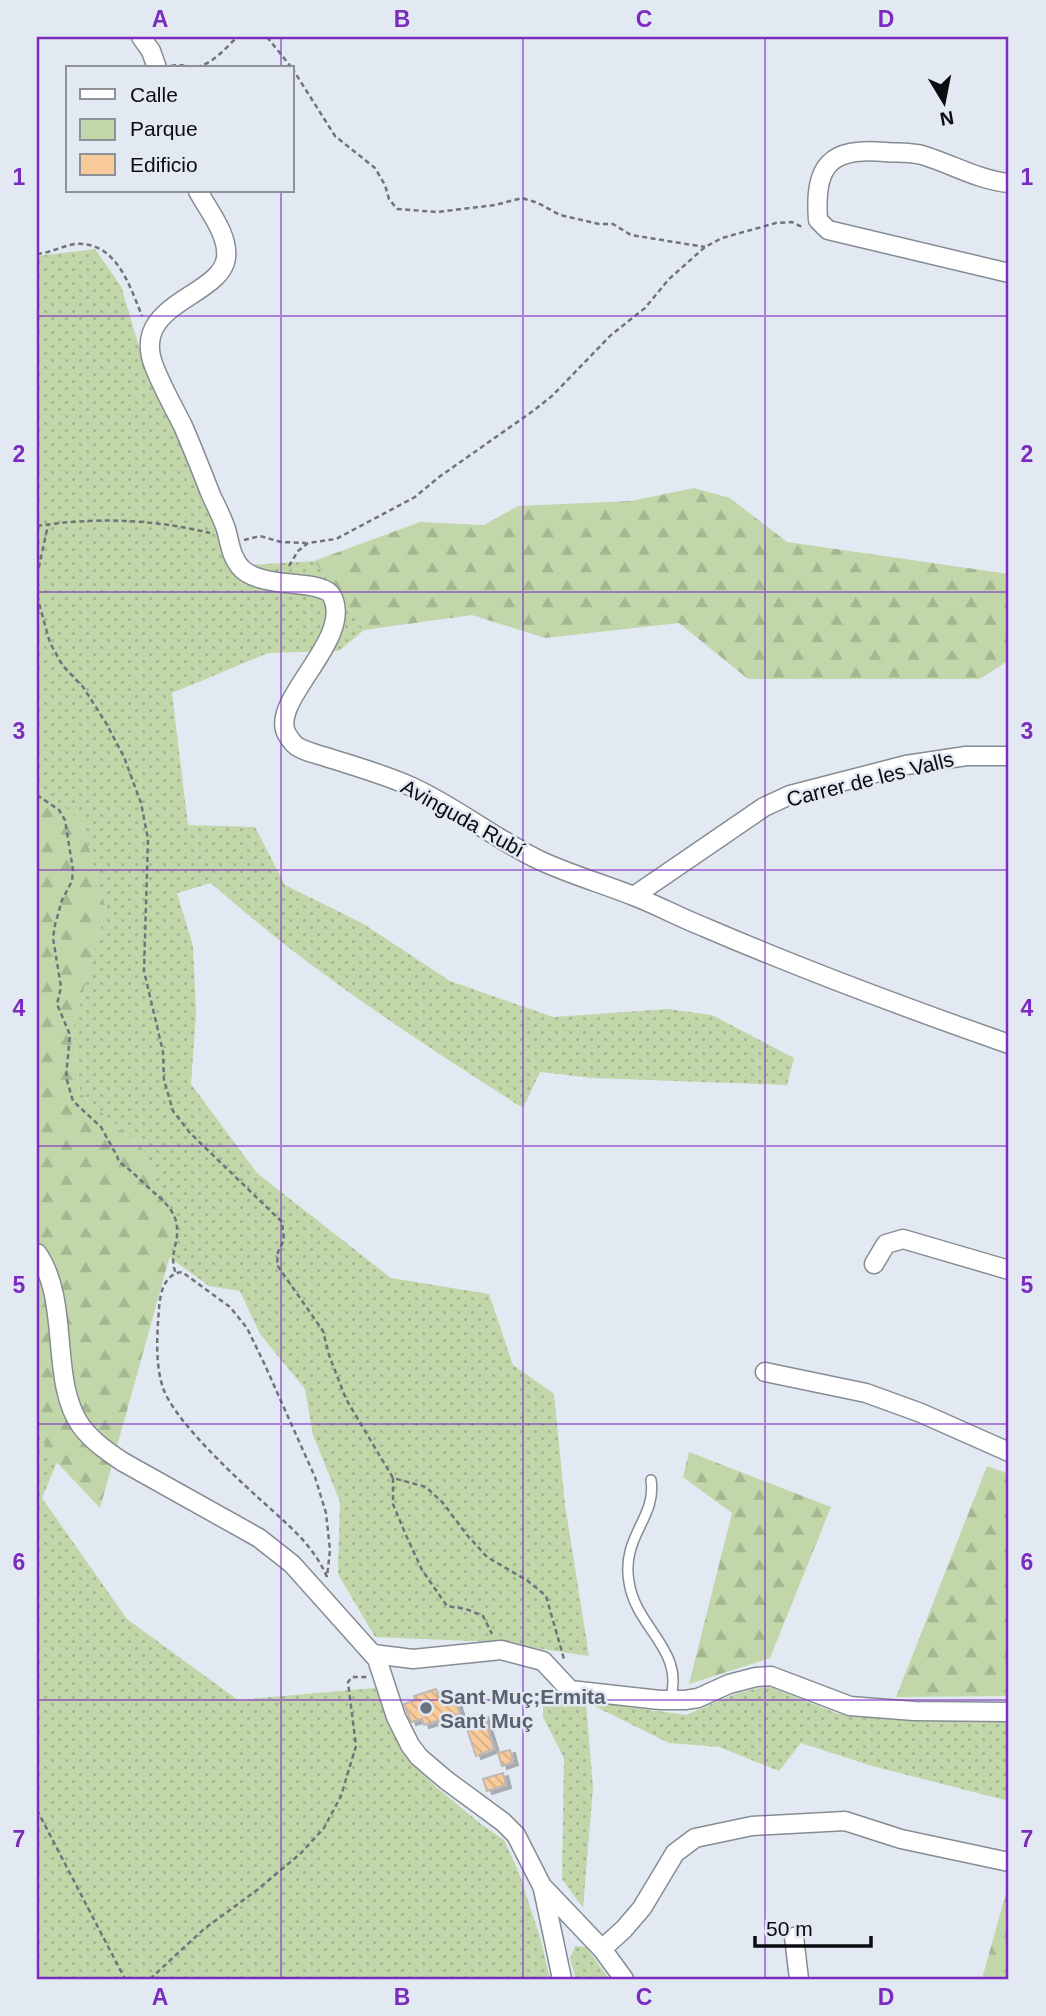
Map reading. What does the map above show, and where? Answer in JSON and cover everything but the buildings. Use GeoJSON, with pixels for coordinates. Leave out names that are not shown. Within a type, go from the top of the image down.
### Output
{"type":"FeatureCollection","features":[{"type":"Feature","properties":{"kind":"street"},"geometry":{"type":"LineString","coordinates":[[141,37],[151,51],[156,66]]}},
{"type":"Feature","properties":{"kind":"street"},"geometry":{"type":"LineString","coordinates":[[1009,183],[990,181],[920,155],[860,149],[845,152],[825,167],[817,206],[818,220],[828,230],[1009,273]]}},
{"type":"Feature","properties":{"kind":"street"},"geometry":{"type":"LineString","coordinates":[[152,338],[163,316],[218,275],[226,259],[221,233],[199,192]]}},
{"type":"Feature","properties":{"kind":"street","name":"Avinguda Rubí"},"geometry":{"type":"LineString","coordinates":[[152,338],[153,366],[197,458],[236,563],[245,572],[270,583],[317,587],[327,590],[333,597],[336,609],[334,629],[282,722],[285,733],[296,747],[383,775],[414,788],[536,859],[586,881],[634,896],[702,927],[871,994],[1009,1044]]}},
{"type":"Feature","properties":{"kind":"street","name":"Carrer de les Valls"},"geometry":{"type":"LineString","coordinates":[[634,896],[764,807],[790,795],[906,765],[966,755],[1009,757]]}},
{"type":"Feature","properties":{"kind":"street"},"geometry":{"type":"LineString","coordinates":[[986,1036],[1009,1054]]}},
{"type":"Feature","properties":{"kind":"street"},"geometry":{"type":"LineString","coordinates":[[874,1264],[886,1244],[903,1239],[1009,1270]]}},
{"type":"Feature","properties":{"kind":"street"},"geometry":{"type":"LineString","coordinates":[[37,1253],[47,1267],[70,1401],[85,1432],[101,1447],[141,1473],[237,1524],[278,1550],[373,1654],[396,1717],[419,1757],[509,1828],[522,1844],[539,1880],[562,1979]]}},
{"type":"Feature","properties":{"kind":"street"},"geometry":{"type":"LineString","coordinates":[[765,1372],[866,1393],[920,1413],[1009,1452]]}},
{"type":"Feature","properties":{"kind":"street"},"geometry":{"type":"LineString","coordinates":[[373,1654],[413,1659],[496,1651],[543,1661],[570,1690],[670,1700],[698,1698],[729,1684],[771,1676],[850,1706],[914,1711],[1009,1712]]}},
{"type":"Feature","properties":{"kind":"street"},"geometry":{"type":"LineString","coordinates":[[602,1949],[642,1908],[675,1853],[695,1838],[752,1826],[845,1821],[901,1839],[1009,1861]]}},
{"type":"Feature","properties":{"kind":"street"},"geometry":{"type":"LineString","coordinates":[[539,1880],[602,1949],[624,1979]]}},
{"type":"Feature","properties":{"kind":"street"},"geometry":{"type":"LineString","coordinates":[[794,1937],[799,1979]]}},
{"type":"Feature","properties":{"kind":"lane"},"geometry":{"type":"LineString","coordinates":[[651,1479],[652,1501],[628,1552],[626,1568],[634,1604],[670,1659],[674,1679],[670,1700]]}},
{"type":"Feature","properties":{"kind":"path"},"geometry":{"type":"LineString","coordinates":[[200,66],[237,37]]}},
{"type":"Feature","properties":{"kind":"path"},"geometry":{"type":"LineString","coordinates":[[267,37],[290,66]]}},
{"type":"Feature","properties":{"kind":"path"},"geometry":{"type":"LineString","coordinates":[[294,71],[335,136],[375,168],[385,185],[389,199],[397,209],[437,212],[495,205],[522,198],[560,215],[599,224],[613,224],[631,235],[705,247]]}},
{"type":"Feature","properties":{"kind":"path"},"geometry":{"type":"LineString","coordinates":[[37,526],[90,520],[135,521],[247,540],[260,536],[281,542],[308,543],[336,539],[415,497],[552,396],[587,358],[645,308],[669,279],[705,247],[722,238],[776,223],[792,222],[800,228],[828,230]]}},
{"type":"Feature","properties":{"kind":"path"},"geometry":{"type":"LineString","coordinates":[[37,254],[70,245],[89,244],[103,249],[128,279],[152,338]]}},
{"type":"Feature","properties":{"kind":"path"},"geometry":{"type":"LineString","coordinates":[[37,576],[48,524]]}},
{"type":"Feature","properties":{"kind":"path"},"geometry":{"type":"LineString","coordinates":[[280,584],[298,551],[308,543]]}},
{"type":"Feature","properties":{"kind":"path"},"geometry":{"type":"LineString","coordinates":[[37,596],[50,643],[106,723],[124,757],[141,803],[148,839],[144,971],[163,1052],[164,1080],[173,1111],[190,1133],[282,1222],[284,1240],[278,1252],[277,1265],[323,1331],[328,1355],[346,1399],[393,1478],[393,1504],[422,1570],[447,1606],[466,1609],[483,1616],[494,1637],[496,1651]]}},
{"type":"Feature","properties":{"kind":"path"},"geometry":{"type":"LineString","coordinates":[[37,794],[59,810],[65,820],[71,853],[72,880],[62,900],[54,938],[61,987],[57,1004],[70,1035],[66,1077],[72,1101],[101,1127],[119,1162],[168,1202],[176,1218],[173,1267],[176,1273]]}},
{"type":"Feature","properties":{"kind":"path"},"geometry":{"type":"LineString","coordinates":[[183,1272],[220,1298],[240,1318],[256,1344],[315,1477],[326,1513],[330,1550],[327,1578],[309,1545],[246,1487],[196,1434],[172,1406],[165,1392],[158,1345],[159,1303],[164,1285],[176,1273],[183,1272]]}},
{"type":"Feature","properties":{"kind":"path"},"geometry":{"type":"LineString","coordinates":[[393,1478],[426,1487],[443,1503],[487,1556],[528,1581],[546,1596],[566,1663]]}},
{"type":"Feature","properties":{"kind":"path"},"geometry":{"type":"LineString","coordinates":[[150,1979],[204,1929],[257,1891],[300,1854],[324,1828],[341,1796],[356,1746],[348,1682],[355,1676],[383,1678]]}},
{"type":"Feature","properties":{"kind":"path"},"geometry":{"type":"LineString","coordinates":[[37,1810],[125,1979]]}},
{"type":"Feature","properties":{"kind":"green space"},"geometry":{"type":"Polygon","coordinates":[[[95,249],[121,286],[140,350],[249,565],[314,561],[364,630],[339,651],[268,653],[172,693],[188,825],[255,827],[285,885],[362,923],[450,981],[553,1017],[668,1009],[712,1015],[794,1058],[787,1085],[593,1078],[540,1072],[523,1108],[323,974],[211,883],[177,893],[193,946],[196,1013],[191,1084],[257,1173],[391,1278],[489,1294],[513,1365],[554,1394],[565,1505],[589,1656],[496,1642],[375,1637],[338,1574],[340,1502],[313,1435],[305,1389],[260,1334],[240,1291],[209,1286],[169,1257],[177,1230],[142,1148],[80,1093],[73,1028],[106,909],[81,821],[37,786],[37,256],[95,249]]]}},
{"type":"Feature","properties":{"kind":"green space"},"geometry":{"type":"Polygon","coordinates":[[[694,488],[730,498],[787,542],[1009,574],[1009,660],[980,679],[748,679],[679,623],[545,638],[472,615],[364,630],[314,561],[420,522],[484,525],[518,506],[631,501],[694,488]]]}},
{"type":"Feature","properties":{"kind":"green space"},"geometry":{"type":"Polygon","coordinates":[[[37,786],[81,820],[106,909],[73,1028],[80,1093],[142,1148],[177,1230],[100,1508],[47,1452],[37,1426],[37,786]]]}},
{"type":"Feature","properties":{"kind":"green space"},"geometry":{"type":"Polygon","coordinates":[[[37,1426],[47,1452],[57,1462],[42,1498],[127,1619],[238,1700],[375,1688],[403,1752],[436,1787],[504,1840],[519,1873],[540,1937],[550,1979],[37,1979],[37,1426]]]}},
{"type":"Feature","properties":{"kind":"green space"},"geometry":{"type":"Polygon","coordinates":[[[689,1452],[831,1507],[770,1658],[689,1684],[732,1513],[683,1477],[689,1452]]]}},
{"type":"Feature","properties":{"kind":"green space"},"geometry":{"type":"Polygon","coordinates":[[[987,1466],[1009,1474],[1009,1696],[896,1697],[987,1466]]]}},
{"type":"Feature","properties":{"kind":"green space"},"geometry":{"type":"Polygon","coordinates":[[[767,1686],[839,1714],[1009,1722],[1009,1801],[872,1766],[801,1743],[779,1771],[719,1747],[669,1743],[586,1702],[593,1788],[583,1908],[562,1879],[564,1758],[543,1717],[543,1695],[686,1715],[735,1694],[767,1686]]]}},
{"type":"Feature","properties":{"kind":"green space"},"geometry":{"type":"Polygon","coordinates":[[[1009,1882],[1009,1979],[982,1979],[1009,1882]]]}},
{"type":"Feature","properties":{"kind":"green space"},"geometry":{"type":"Polygon","coordinates":[[[575,1946],[586,1947],[609,1979],[576,1979],[570,1959],[575,1946]]]}},
{"type":"Feature","properties":{"kind":"place","name":"Sant Muç;Ermita Sant Muç"},"geometry":{"type":"Point","coordinates":[426,1708]}}]}
